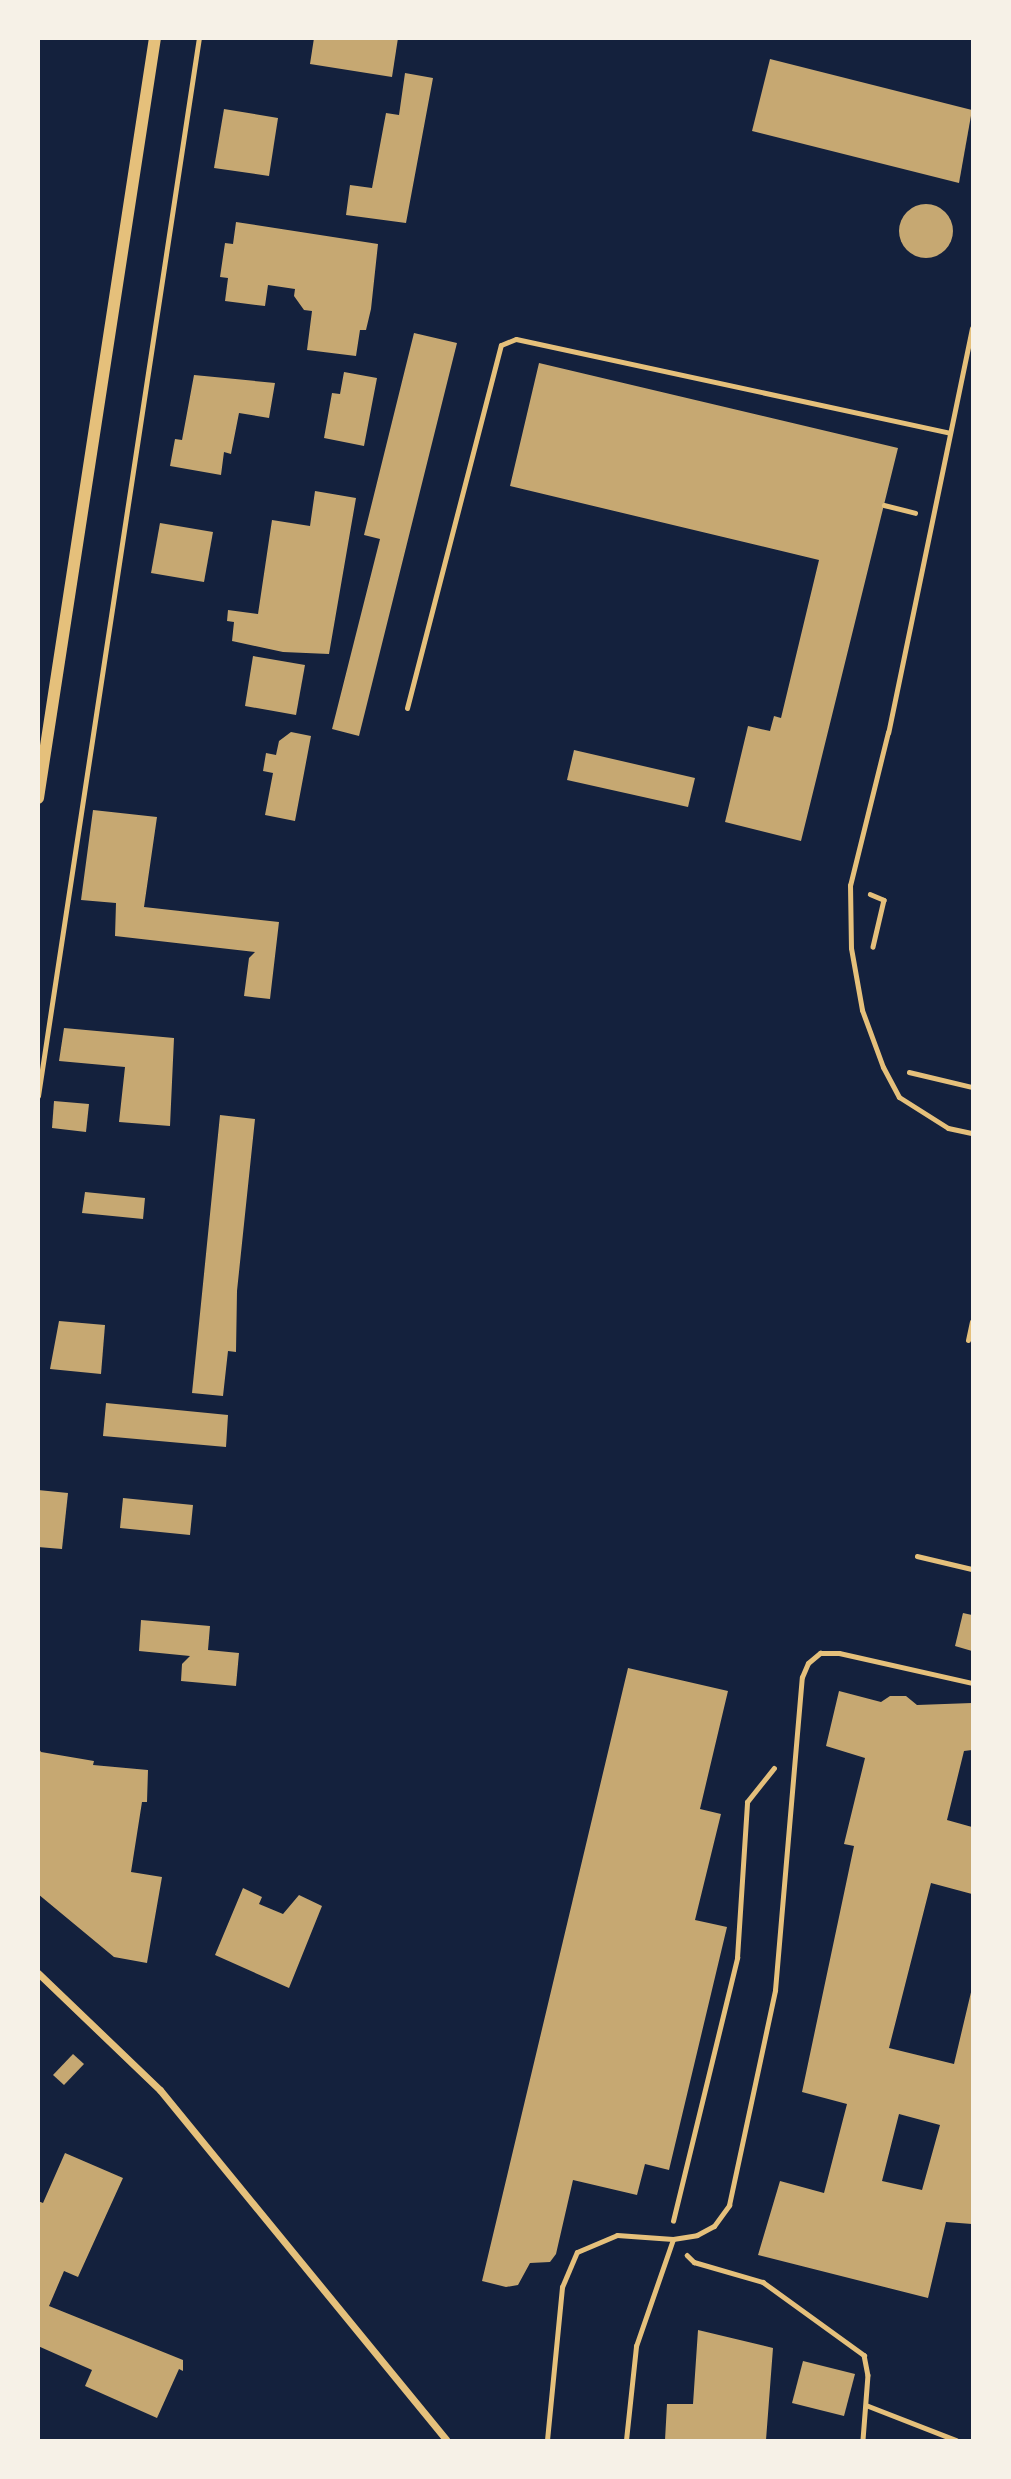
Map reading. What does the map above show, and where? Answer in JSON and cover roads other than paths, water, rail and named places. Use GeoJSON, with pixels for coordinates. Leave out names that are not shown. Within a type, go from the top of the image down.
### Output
{"type":"FeatureCollection","features":[{"type":"Feature","properties":{"kind":"street"},"geometry":{"type":"LineString","coordinates":[[38,798],[155,38]]}},
{"type":"Feature","properties":{"kind":"street"},"geometry":{"type":"LineString","coordinates":[[38,1973],[160,2090],[446,2441]]}},
{"type":"Feature","properties":{"kind":"lane"},"geometry":{"type":"LineString","coordinates":[[972,328],[888,732],[850,885],[850,948],[862,1010],[900,1097],[948,1128],[972,1133]]}},
{"type":"Feature","properties":{"kind":"lane"},"geometry":{"type":"LineString","coordinates":[[407,708],[501,345],[516,339],[949,433]]}},
{"type":"Feature","properties":{"kind":"lane"},"geometry":{"type":"LineString","coordinates":[[968,1340],[972,1321]]}},
{"type":"Feature","properties":{"kind":"lane"},"geometry":{"type":"LineString","coordinates":[[547,2441],[562,2287],[570,2261],[583,2247],[610,2236],[671,2239],[714,2226],[732,2197],[775,1990],[803,1673],[820,1653],[890,1663],[972,1683]]}},
{"type":"Feature","properties":{"kind":"lane"},"geometry":{"type":"LineString","coordinates":[[626,2441],[636,2346],[671,2239]]}}]}
